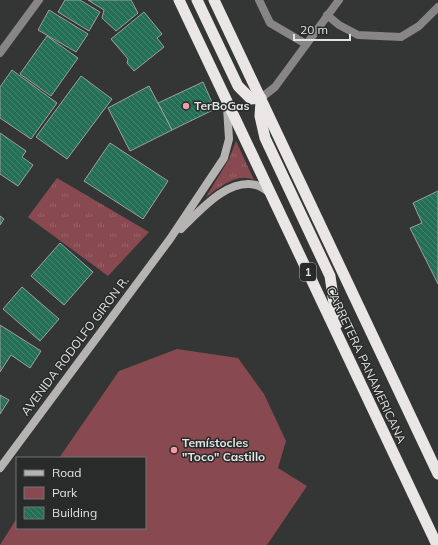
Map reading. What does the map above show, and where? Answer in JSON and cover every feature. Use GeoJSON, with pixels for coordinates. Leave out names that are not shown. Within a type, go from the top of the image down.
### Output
{"type":"FeatureCollection","features":[{"type":"Feature","properties":{"kind":"highway","name":"CARRETERA PANAMERICANA"},"geometry":{"type":"LineString","coordinates":[[179,0],[437,545]]}},
{"type":"Feature","properties":{"kind":"highway"},"geometry":{"type":"LineString","coordinates":[[197,0],[238,86],[251,99],[261,98],[260,116],[265,138],[330,276],[339,337]]}},
{"type":"Feature","properties":{"kind":"highway","name":"CARRETERA PANAMERICANA"},"geometry":{"type":"LineString","coordinates":[[214,0],[438,474]]}},
{"type":"Feature","properties":{"kind":"main road","name":"AVENIDA RODOLFO GIRON R."},"geometry":{"type":"LineString","coordinates":[[0,468],[170,239],[224,158],[229,139],[225,96]]}},
{"type":"Feature","properties":{"kind":"main road","name":"AVENIDA RODOLFO GIRON R."},"geometry":{"type":"LineString","coordinates":[[170,239],[199,212],[230,188],[247,184],[258,186],[270,193]]}},
{"type":"Feature","properties":{"kind":"street"},"geometry":{"type":"LineString","coordinates":[[0,53],[39,0]]}},
{"type":"Feature","properties":{"kind":"street"},"geometry":{"type":"LineString","coordinates":[[259,0],[270,23],[306,44]]}},
{"type":"Feature","properties":{"kind":"street"},"geometry":{"type":"LineString","coordinates":[[261,98],[275,87],[339,0]]}},
{"type":"Feature","properties":{"kind":"street"},"geometry":{"type":"LineString","coordinates":[[328,15],[339,25],[358,34],[402,37],[419,26],[438,7]]}},
{"type":"Feature","properties":{"kind":"green space"},"geometry":{"type":"Polygon","coordinates":[[[236,141],[254,180],[248,178],[235,179],[206,197],[229,159],[236,141]]]}},
{"type":"Feature","properties":{"kind":"green space"},"geometry":{"type":"Polygon","coordinates":[[[57,178],[149,232],[108,276],[28,217],[57,178]]]}},
{"type":"Feature","properties":{"kind":"green space","name":"Temístocles \"Toco\" Castillo"},"geometry":{"type":"Polygon","coordinates":[[[177,349],[238,358],[264,394],[286,441],[278,468],[307,486],[267,545],[0,545],[16,520],[16,529],[146,529],[146,457],[60,457],[119,371],[177,349]]]}},
{"type":"Feature","properties":{"kind":"building"},"geometry":{"type":"Polygon","coordinates":[[[65,0],[80,0],[100,12],[89,31],[58,12],[65,0]]]}},
{"type":"Feature","properties":{"kind":"building"},"geometry":{"type":"Polygon","coordinates":[[[88,0],[131,0],[138,13],[116,31],[102,18],[104,10],[88,0]]]}},
{"type":"Feature","properties":{"kind":"building"},"geometry":{"type":"Polygon","coordinates":[[[49,10],[88,34],[76,52],[38,30],[49,10]]]}},
{"type":"Feature","properties":{"kind":"building"},"geometry":{"type":"Polygon","coordinates":[[[144,12],[162,34],[157,38],[164,47],[134,71],[127,63],[128,59],[111,39],[144,12]]]}},
{"type":"Feature","properties":{"kind":"building"},"geometry":{"type":"Polygon","coordinates":[[[47,36],[78,58],[51,96],[20,74],[47,36]]]}},
{"type":"Feature","properties":{"kind":"building"},"geometry":{"type":"Polygon","coordinates":[[[12,70],[57,103],[31,139],[0,118],[0,87],[12,70]]]}},
{"type":"Feature","properties":{"kind":"building"},"geometry":{"type":"Polygon","coordinates":[[[81,76],[112,99],[67,159],[36,137],[81,76]]]}},
{"type":"Feature","properties":{"kind":"building","name":"TerBoGas"},"geometry":{"type":"Polygon","coordinates":[[[203,82],[215,109],[172,130],[158,103],[203,82]]]}},
{"type":"Feature","properties":{"kind":"building"},"geometry":{"type":"Polygon","coordinates":[[[149,86],[172,130],[130,151],[108,108],[149,86]]]}},
{"type":"Feature","properties":{"kind":"building"},"geometry":{"type":"Polygon","coordinates":[[[0,133],[26,151],[22,157],[33,165],[18,186],[0,174],[0,133]]]}},
{"type":"Feature","properties":{"kind":"building"},"geometry":{"type":"Polygon","coordinates":[[[110,143],[168,181],[143,219],[84,181],[110,143]]]}},
{"type":"Feature","properties":{"kind":"building"},"geometry":{"type":"Polygon","coordinates":[[[438,191],[438,284],[410,228],[422,223],[413,203],[438,191]]]}},
{"type":"Feature","properties":{"kind":"building"},"geometry":{"type":"Polygon","coordinates":[[[0,216],[4,219],[0,225],[0,216]]]}},
{"type":"Feature","properties":{"kind":"building"},"geometry":{"type":"Polygon","coordinates":[[[60,243],[93,272],[64,305],[31,276],[60,243]]]}},
{"type":"Feature","properties":{"kind":"building"},"geometry":{"type":"Polygon","coordinates":[[[22,287],[59,319],[40,341],[3,309],[22,287]]]}},
{"type":"Feature","properties":{"kind":"building"},"geometry":{"type":"Polygon","coordinates":[[[0,325],[41,351],[30,368],[11,355],[0,372],[0,325]]]}},
{"type":"Feature","properties":{"kind":"building"},"geometry":{"type":"Polygon","coordinates":[[[0,395],[9,400],[0,414],[0,395]]]}},
{"type":"Feature","properties":{"kind":"place","name":"TerBoGas"},"geometry":{"type":"Point","coordinates":[186,106]}},
{"type":"Feature","properties":{"kind":"place","name":"Temístocles \"Toco\" Castillo"},"geometry":{"type":"Point","coordinates":[174,450]}}]}
